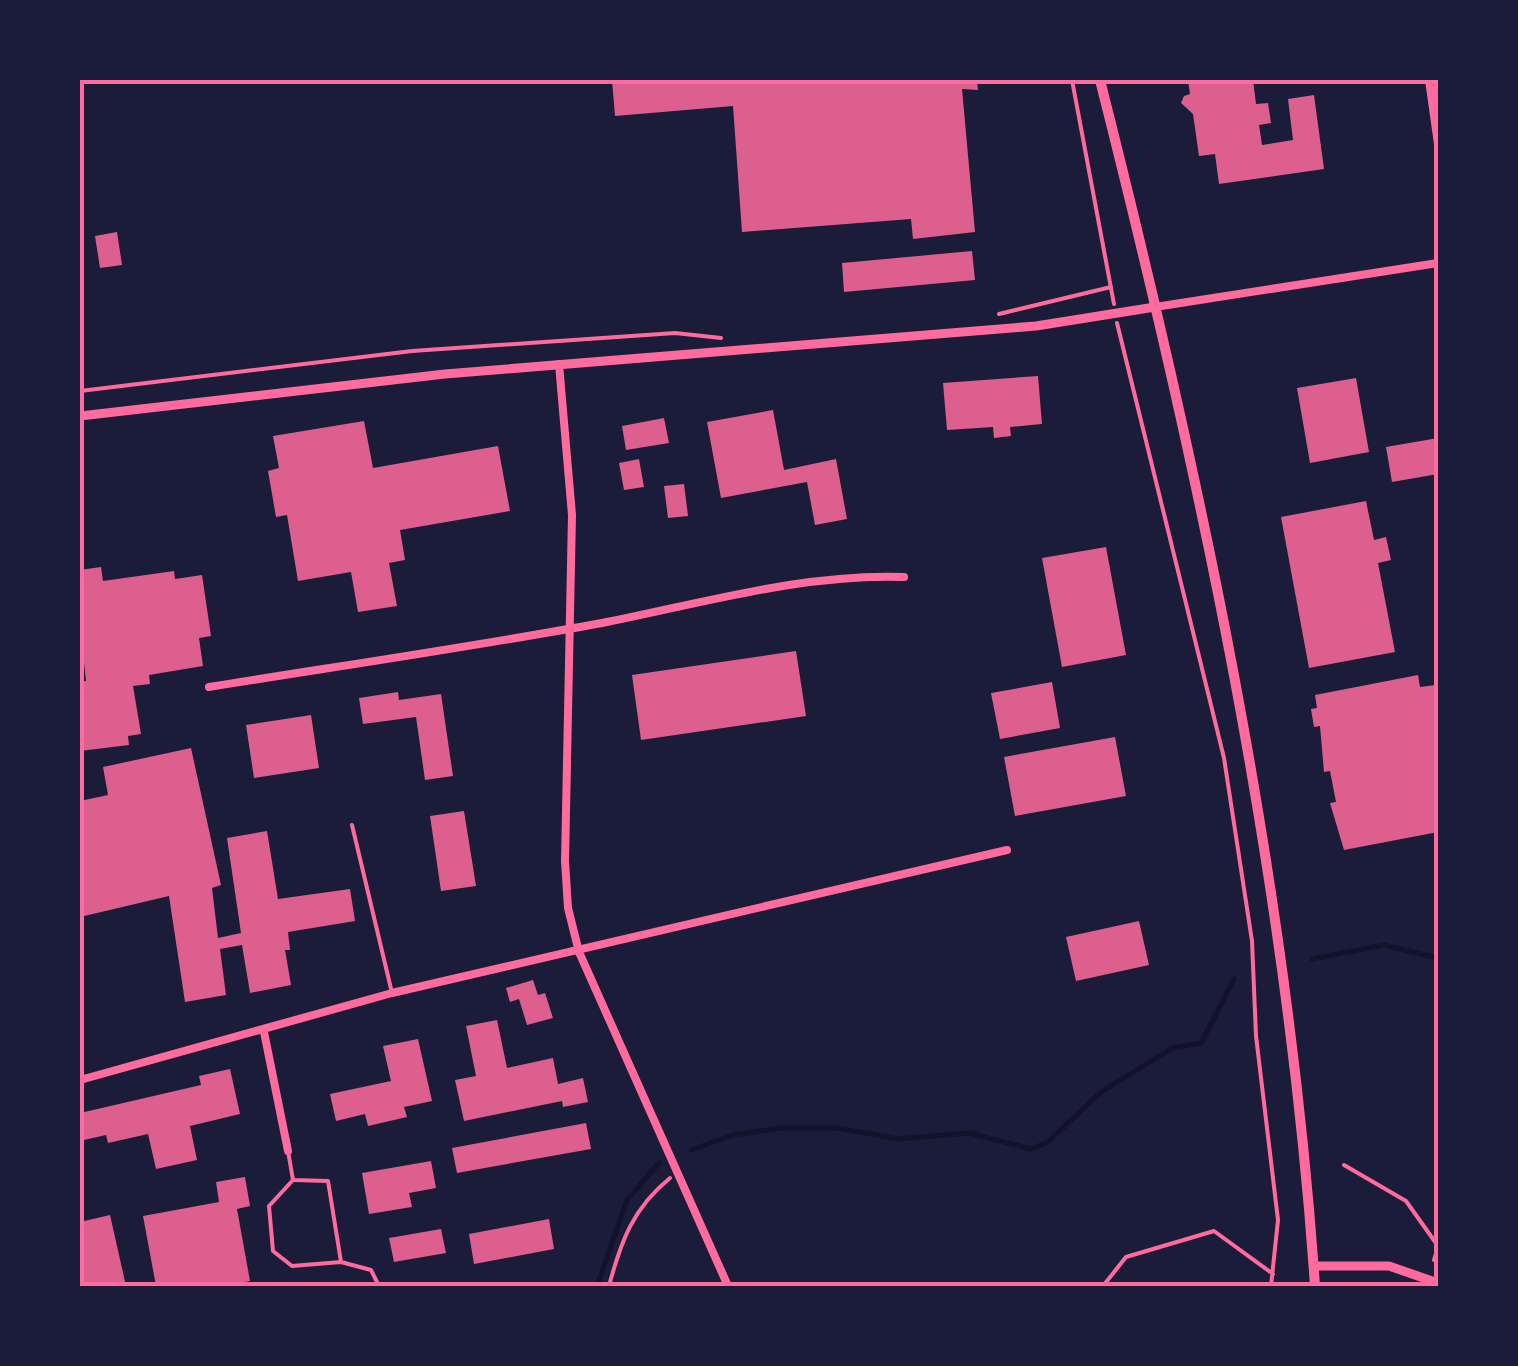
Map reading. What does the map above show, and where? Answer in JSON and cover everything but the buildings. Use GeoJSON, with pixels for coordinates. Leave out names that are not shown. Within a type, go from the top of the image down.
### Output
{"type":"FeatureCollection","features":[{"type":"Feature","properties":{"kind":"main road"},"geometry":{"type":"LineString","coordinates":[[1100,80],[1155,306],[1233,668],[1300,1122],[1315,1286]]}},
{"type":"Feature","properties":{"kind":"street"},"geometry":{"type":"LineString","coordinates":[[1429,80],[1438,144]]}},
{"type":"Feature","properties":{"kind":"street"},"geometry":{"type":"LineString","coordinates":[[80,416],[559,364],[1036,326],[1438,264]]}},
{"type":"Feature","properties":{"kind":"street"},"geometry":{"type":"LineString","coordinates":[[559,364],[572,515],[565,861],[568,908],[579,952],[728,1286]]}},
{"type":"Feature","properties":{"kind":"street"},"geometry":{"type":"LineString","coordinates":[[208,686],[571,628],[792,587],[870,576],[904,577]]}},
{"type":"Feature","properties":{"kind":"street"},"geometry":{"type":"LineString","coordinates":[[80,1080],[392,994],[1008,850]]}},
{"type":"Feature","properties":{"kind":"street"},"geometry":{"type":"LineString","coordinates":[[264,1032],[288,1151]]}},
{"type":"Feature","properties":{"kind":"street"},"geometry":{"type":"LineString","coordinates":[[1314,1266],[1389,1266],[1438,1284]]}},
{"type":"Feature","properties":{"kind":"lane"},"geometry":{"type":"LineString","coordinates":[[352,824],[392,994]]}},
{"type":"Feature","properties":{"kind":"lane"},"geometry":{"type":"LineString","coordinates":[[288,1151],[293,1180]]}},
{"type":"Feature","properties":{"kind":"lane"},"geometry":{"type":"LineString","coordinates":[[293,1180],[269,1206],[273,1251],[292,1266],[341,1262],[371,1270],[378,1286]]}},
{"type":"Feature","properties":{"kind":"lane"},"geometry":{"type":"LineString","coordinates":[[293,1180],[328,1182],[341,1262]]}},
{"type":"Feature","properties":{"kind":"path"},"geometry":{"type":"LineString","coordinates":[[1072,80],[1116,314],[1224,758],[1252,941],[1256,1036],[1278,1220],[1272,1286]]}},
{"type":"Feature","properties":{"kind":"path"},"geometry":{"type":"LineString","coordinates":[[989,315],[1111,286]]}},
{"type":"Feature","properties":{"kind":"path"},"geometry":{"type":"LineString","coordinates":[[80,391],[430,350],[675,332],[734,339]]}},
{"type":"Feature","properties":{"kind":"path"},"geometry":{"type":"LineString","coordinates":[[1344,1164],[1406,1201],[1438,1246],[1434,1260],[1438,1261]]}},
{"type":"Feature","properties":{"kind":"path"},"geometry":{"type":"LineString","coordinates":[[609,1286],[622,1237],[644,1199],[677,1172]]}},
{"type":"Feature","properties":{"kind":"path"},"geometry":{"type":"LineString","coordinates":[[1104,1286],[1126,1256],[1214,1231],[1273,1274]]}},
{"type":"Feature","properties":{"kind":"waterway"},"geometry":{"type":"LineString","coordinates":[[1312,959],[1384,945],[1438,958]]}},
{"type":"Feature","properties":{"kind":"waterway"},"geometry":{"type":"LineString","coordinates":[[691,1150],[733,1135],[780,1128],[837,1128],[898,1139],[970,1133],[1031,1149],[1048,1142],[1101,1092],[1172,1048],[1201,1043],[1234,979]]}},
{"type":"Feature","properties":{"kind":"waterway"},"geometry":{"type":"LineString","coordinates":[[597,1286],[627,1200],[659,1163]]}}]}
